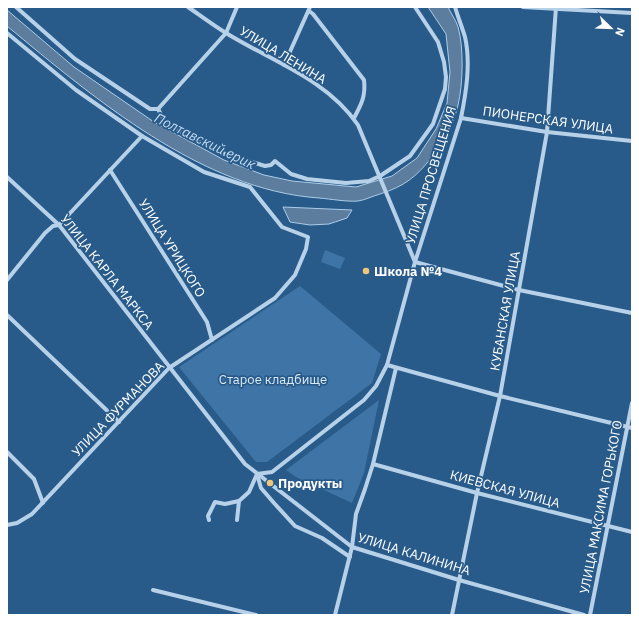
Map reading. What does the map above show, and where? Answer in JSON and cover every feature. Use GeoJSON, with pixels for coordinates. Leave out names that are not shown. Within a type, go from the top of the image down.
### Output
{"type":"FeatureCollection","features":[{"type":"Feature","properties":{"kind":"street"},"geometry":{"type":"LineString","coordinates":[[16,7],[75,59],[150,109],[158,110]]}},
{"type":"Feature","properties":{"kind":"street","name":"УЛИЦА ЛЕНИНА"},"geometry":{"type":"LineString","coordinates":[[188,7],[226,33],[316,84],[354,118],[380,176],[415,262]]}},
{"type":"Feature","properties":{"kind":"street"},"geometry":{"type":"LineString","coordinates":[[158,110],[226,33],[237,7]]}},
{"type":"Feature","properties":{"kind":"street"},"geometry":{"type":"LineString","coordinates":[[158,110],[164,120],[180,131],[214,147],[222,153],[265,166],[271,165],[275,161],[291,174],[307,179],[346,183],[369,181],[380,176],[410,156],[433,124],[445,89],[446,77],[444,62],[438,42],[415,7]]}},
{"type":"Feature","properties":{"kind":"street","name":"УЛИЦА ПРОСВЕЩЕНИЯ"},"geometry":{"type":"LineString","coordinates":[[257,474],[272,472],[364,400],[376,386],[387,365],[415,262],[461,118],[466,95],[467,68],[465,38],[455,7]]}},
{"type":"Feature","properties":{"kind":"street"},"geometry":{"type":"LineString","coordinates":[[523,7],[632,13]]}},
{"type":"Feature","properties":{"kind":"street","name":"КУБАНСКАЯ УЛИЦА"},"geometry":{"type":"LineString","coordinates":[[452,615],[477,493],[500,396],[548,132],[556,8]]}},
{"type":"Feature","properties":{"kind":"street"},"geometry":{"type":"LineString","coordinates":[[284,65],[310,9]]}},
{"type":"Feature","properties":{"kind":"street"},"geometry":{"type":"LineString","coordinates":[[310,9],[364,80],[365,91],[362,104],[354,118]]}},
{"type":"Feature","properties":{"kind":"street"},"geometry":{"type":"LineString","coordinates":[[7,33],[76,90],[142,136],[59,225],[53,226],[45,233],[7,280]]}},
{"type":"Feature","properties":{"kind":"street","name":"ПИОНЕРСКАЯ УЛИЦА"},"geometry":{"type":"LineString","coordinates":[[461,118],[548,132],[632,141]]}},
{"type":"Feature","properties":{"kind":"street","name":"УЛИЦА ФУРМАНОВА"},"geometry":{"type":"LineString","coordinates":[[7,525],[17,523],[26,518],[43,503],[169,368],[275,298],[295,275],[306,249],[308,237],[282,227],[250,187],[204,172],[142,136]]}},
{"type":"Feature","properties":{"kind":"street","name":"УЛИЦА УРИЦКОГО"},"geometry":{"type":"LineString","coordinates":[[110,170],[207,322],[212,340]]}},
{"type":"Feature","properties":{"kind":"street","name":"УЛИЦА КАРЛА МАРКСА"},"geometry":{"type":"LineString","coordinates":[[7,177],[59,225],[245,464],[257,474]]}},
{"type":"Feature","properties":{"kind":"street"},"geometry":{"type":"LineString","coordinates":[[415,262],[519,290],[632,313]]}},
{"type":"Feature","properties":{"kind":"street"},"geometry":{"type":"LineString","coordinates":[[7,315],[119,422]]}},
{"type":"Feature","properties":{"kind":"street"},"geometry":{"type":"LineString","coordinates":[[387,365],[500,396],[630,427]]}},
{"type":"Feature","properties":{"kind":"street"},"geometry":{"type":"LineString","coordinates":[[335,615],[350,557],[356,514],[366,490],[396,368]]}},
{"type":"Feature","properties":{"kind":"street","name":"УЛИЦА МАКСИМА ГОРЬКОГО"},"geometry":{"type":"LineString","coordinates":[[590,615],[607,526],[630,427],[632,403]]}},
{"type":"Feature","properties":{"kind":"street"},"geometry":{"type":"LineString","coordinates":[[7,452],[34,479],[43,503]]}},
{"type":"Feature","properties":{"kind":"street","name":"КИЕВСКАЯ УЛИЦА"},"geometry":{"type":"LineString","coordinates":[[373,464],[477,493],[632,532]]}},
{"type":"Feature","properties":{"kind":"street"},"geometry":{"type":"LineString","coordinates":[[209,520],[208,516],[215,502],[225,504],[239,501],[249,492],[257,474]]}},
{"type":"Feature","properties":{"kind":"street"},"geometry":{"type":"LineString","coordinates":[[257,474],[261,488],[295,526],[322,538],[350,557]]}},
{"type":"Feature","properties":{"kind":"street","name":"УЛИЦА КАЛИНИНА"},"geometry":{"type":"LineString","coordinates":[[257,474],[352,547],[459,580],[584,615]]}},
{"type":"Feature","properties":{"kind":"street"},"geometry":{"type":"LineString","coordinates":[[237,520],[239,501]]}},
{"type":"Feature","properties":{"kind":"street"},"geometry":{"type":"LineString","coordinates":[[153,590],[256,615]]}},
{"type":"Feature","properties":{"kind":"green space"},"geometry":{"type":"Polygon","coordinates":[[[325,250],[345,258],[340,269],[321,262],[325,250]]]}},
{"type":"Feature","properties":{"kind":"green space","name":"Старое кладбище"},"geometry":{"type":"Polygon","coordinates":[[[300,286],[381,354],[372,383],[267,462],[256,462],[179,367],[300,286]]]}},
{"type":"Feature","properties":{"kind":"green space"},"geometry":{"type":"Polygon","coordinates":[[[379,400],[364,473],[352,503],[296,477],[286,470],[379,400]]]}},
{"type":"Feature","properties":{"kind":"shaded area"},"geometry":{"type":"Polygon","coordinates":[[[428,7],[448,7],[456,22],[460,35],[462,77],[460,97],[454,118],[442,143],[432,157],[415,175],[396,188],[358,201],[319,198],[276,191],[233,178],[192,159],[152,136],[113,110],[7,26],[7,10],[74,67],[154,122],[224,160],[264,175],[292,181],[356,187],[392,176],[417,158],[436,129],[447,103],[450,72],[446,34],[428,7]]]}},
{"type":"Feature","properties":{"kind":"shaded area"},"geometry":{"type":"Polygon","coordinates":[[[283,207],[352,210],[347,218],[329,224],[310,225],[290,222],[283,207]]]}},
{"type":"Feature","properties":{"kind":"place","name":"Школа №4"},"geometry":{"type":"Point","coordinates":[366,271]}},
{"type":"Feature","properties":{"kind":"place","name":"Продукты"},"geometry":{"type":"Point","coordinates":[270,483]}},
{"type":"Feature","properties":{"kind":"water label","name":"Полтавский ерик"},"geometry":{"type":"Point","coordinates":[205,141]}}]}
